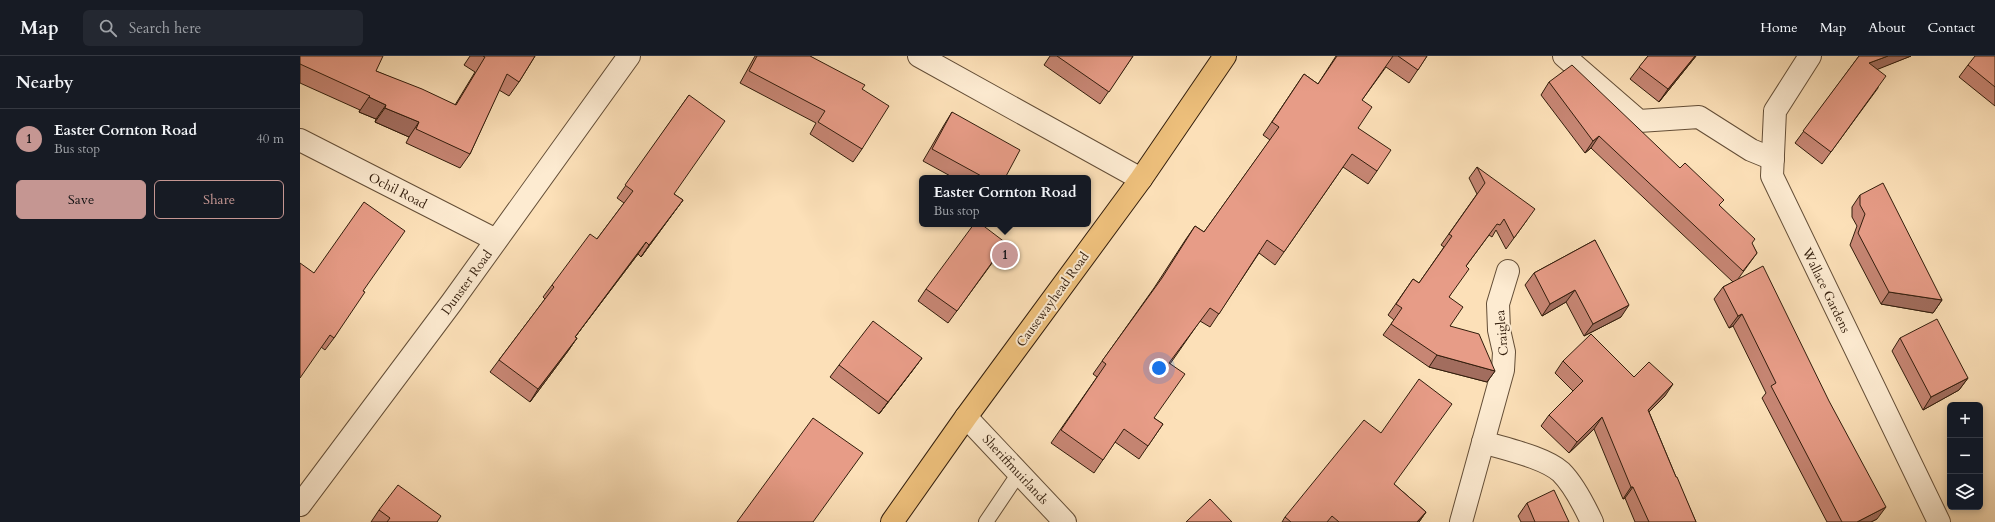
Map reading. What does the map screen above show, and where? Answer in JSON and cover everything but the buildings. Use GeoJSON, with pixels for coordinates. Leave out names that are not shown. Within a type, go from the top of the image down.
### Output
{"type":"FeatureCollection","features":[{"type":"Feature","properties":{"kind":"main road","name":"Causewayhead Road"},"geometry":{"type":"LineString","coordinates":[[892,522],[966,417],[1141,179],[1225,56]]}},
{"type":"Feature","properties":{"kind":"street","name":"Dunster Road"},"geometry":{"type":"LineString","coordinates":[[300,505],[496,240],[629,56]]}},
{"type":"Feature","properties":{"kind":"street"},"geometry":{"type":"LineString","coordinates":[[919,56],[1141,179]]}},
{"type":"Feature","properties":{"kind":"street"},"geometry":{"type":"LineString","coordinates":[[1564,56],[1639,121],[1699,117],[1751,150],[1773,159]]}},
{"type":"Feature","properties":{"kind":"street","name":"Wallace Gardens"},"geometry":{"type":"LineString","coordinates":[[1810,56],[1776,111],[1772,176],[1939,522]]}},
{"type":"Feature","properties":{"kind":"street","name":"Ochil Road"},"geometry":{"type":"LineString","coordinates":[[300,140],[496,240]]}},
{"type":"Feature","properties":{"kind":"street","name":"Craiglea"},"geometry":{"type":"LineString","coordinates":[[1461,522],[1503,370],[1504,352],[1499,330],[1498,304],[1508,271]]}},
{"type":"Feature","properties":{"kind":"street","name":"Sheriffmuirlands"},"geometry":{"type":"LineString","coordinates":[[966,417],[1065,522]]}},
{"type":"Feature","properties":{"kind":"street"},"geometry":{"type":"LineString","coordinates":[[1483,442],[1543,462],[1561,472],[1583,503],[1592,522]]}},
{"type":"Feature","properties":{"kind":"lane"},"geometry":{"type":"LineString","coordinates":[[986,522],[1019,473]]}},
{"type":"Feature","properties":{"kind":"place","name":"Easter Cornton Road"},"geometry":{"type":"Point","coordinates":[1005,255]}}]}
